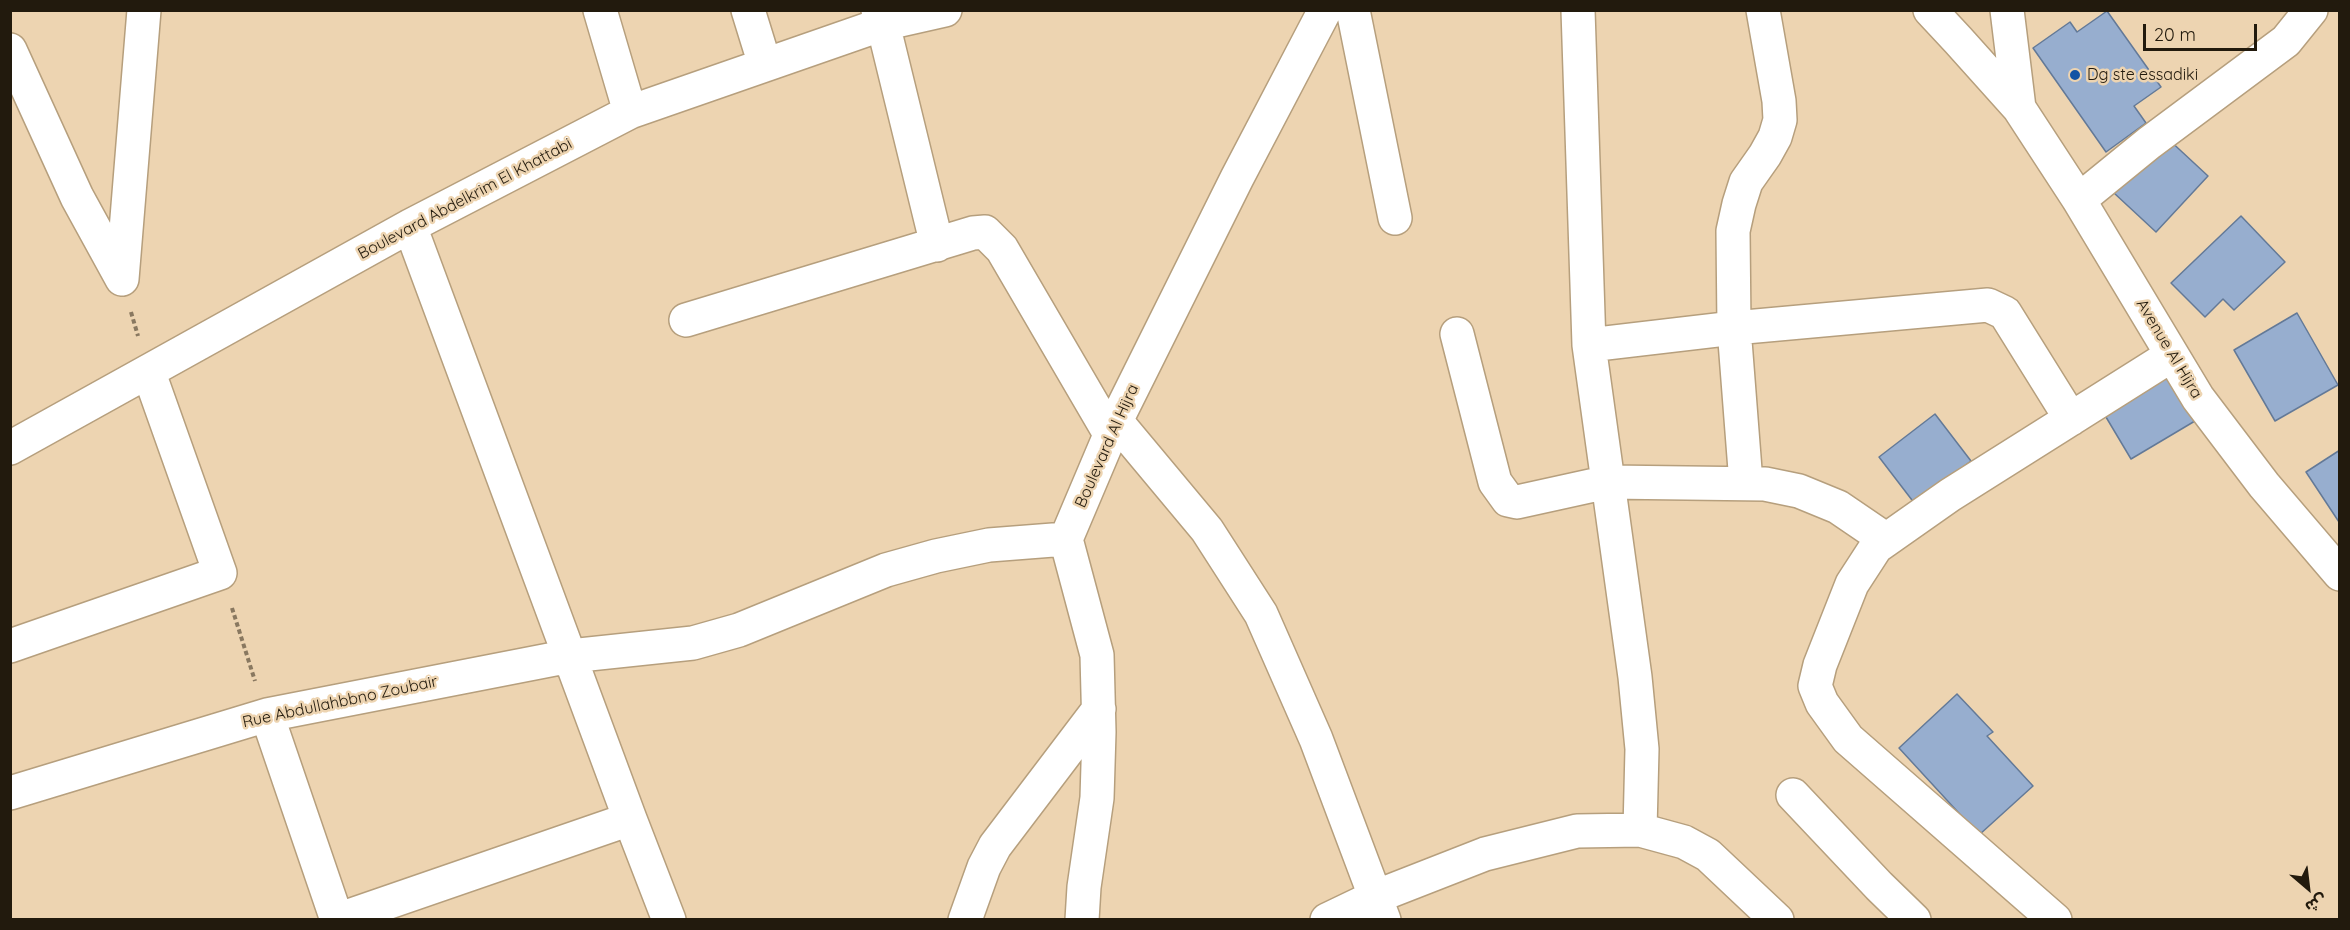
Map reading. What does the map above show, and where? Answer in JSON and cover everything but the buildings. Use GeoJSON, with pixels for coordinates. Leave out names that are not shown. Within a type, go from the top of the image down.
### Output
{"type":"FeatureCollection","features":[{"type":"Feature","properties":{"kind":"street"},"geometry":{"type":"LineString","coordinates":[[122,279],[144,10]]}},
{"type":"Feature","properties":{"kind":"street"},"geometry":{"type":"LineString","coordinates":[[600,10],[630,112]]}},
{"type":"Feature","properties":{"kind":"street"},"geometry":{"type":"LineString","coordinates":[[748,10],[765,66]]}},
{"type":"Feature","properties":{"kind":"street","name":"Boulevard Abdelkrim El Khattabi"},"geometry":{"type":"LineString","coordinates":[[10,448],[410,226],[630,112],[765,66],[880,17],[945,10]]}},
{"type":"Feature","properties":{"kind":"street","name":"Boulevard Al Hijra"},"geometry":{"type":"LineString","coordinates":[[1066,539],[1113,428],[1237,178],[1325,10]]}},
{"type":"Feature","properties":{"kind":"street"},"geometry":{"type":"LineString","coordinates":[[1353,10],[1395,218]]}},
{"type":"Feature","properties":{"kind":"street"},"geometry":{"type":"LineString","coordinates":[[1578,10],[1589,345],[1635,677],[1642,749],[1640,830]]}},
{"type":"Feature","properties":{"kind":"street"},"geometry":{"type":"LineString","coordinates":[[1746,483],[1734,328],[1733,231],[1746,182],[1775,137],[1780,120],[1779,101],[1763,10]]}},
{"type":"Feature","properties":{"kind":"street","name":"Avenue Al Hijra"},"geometry":{"type":"LineString","coordinates":[[1930,10],[2019,108],[2079,200],[2198,398],[2244,459],[2340,574]]}},
{"type":"Feature","properties":{"kind":"street","name":"Avenue Al Hijra"},"geometry":{"type":"LineString","coordinates":[[2007,10],[2019,108]]}},
{"type":"Feature","properties":{"kind":"street"},"geometry":{"type":"LineString","coordinates":[[2079,200],[2149,143],[2286,40],[2311,10]]}},
{"type":"Feature","properties":{"kind":"street"},"geometry":{"type":"LineString","coordinates":[[880,17],[937,244]]}},
{"type":"Feature","properties":{"kind":"street"},"geometry":{"type":"LineString","coordinates":[[10,50],[77,197],[122,279]]}},
{"type":"Feature","properties":{"kind":"street"},"geometry":{"type":"LineString","coordinates":[[410,226],[669,920]]}},
{"type":"Feature","properties":{"kind":"street"},"geometry":{"type":"LineString","coordinates":[[686,320],[973,233],[985,232],[992,237],[1113,428],[1207,530],[1262,614],[1316,739],[1379,908]]}},
{"type":"Feature","properties":{"kind":"street"},"geometry":{"type":"LineString","coordinates":[[1589,345],[1734,328],[1988,306],[2005,313],[2071,419]]}},
{"type":"Feature","properties":{"kind":"street"},"geometry":{"type":"LineString","coordinates":[[1457,334],[1495,482],[1508,500],[1517,502],[1608,482],[1746,483],[1799,490],[1838,507],[1885,539]]}},
{"type":"Feature","properties":{"kind":"street"},"geometry":{"type":"LineString","coordinates":[[2055,920],[1848,739],[1822,703],[1815,686],[1820,665],[1852,584],[1869,555],[1885,539],[1950,495],[2172,355]]}},
{"type":"Feature","properties":{"kind":"street"},"geometry":{"type":"LineString","coordinates":[[10,646],[220,573],[148,373]]}},
{"type":"Feature","properties":{"kind":"street"},"geometry":{"type":"LineString","coordinates":[[1066,539],[1097,654],[1099,709],[1097,798],[1084,887],[1082,920]]}},
{"type":"Feature","properties":{"kind":"street","name":"Rue Abdullahbbno Zoubair"},"geometry":{"type":"LineString","coordinates":[[10,793],[267,715],[570,656],[693,643],[739,630],[896,567],[989,545],[1066,539]]}},
{"type":"Feature","properties":{"kind":"street"},"geometry":{"type":"LineString","coordinates":[[965,920],[984,867],[995,846],[1099,709]]}},
{"type":"Feature","properties":{"kind":"street"},"geometry":{"type":"LineString","coordinates":[[267,715],[337,920],[630,819]]}},
{"type":"Feature","properties":{"kind":"street"},"geometry":{"type":"LineString","coordinates":[[1793,795],[1914,920]]}},
{"type":"Feature","properties":{"kind":"street"},"geometry":{"type":"LineString","coordinates":[[1327,920],[1379,908],[1485,854],[1577,831],[1640,830],[1684,842],[1708,855],[1777,920]]}},
{"type":"Feature","properties":{"kind":"path"},"geometry":{"type":"LineString","coordinates":[[122,279],[148,373]]}},
{"type":"Feature","properties":{"kind":"path"},"geometry":{"type":"LineString","coordinates":[[220,573],[267,715]]}},
{"type":"Feature","properties":{"kind":"place","name":"Dg ste essadiki"},"geometry":{"type":"Point","coordinates":[2075,75]}}]}
